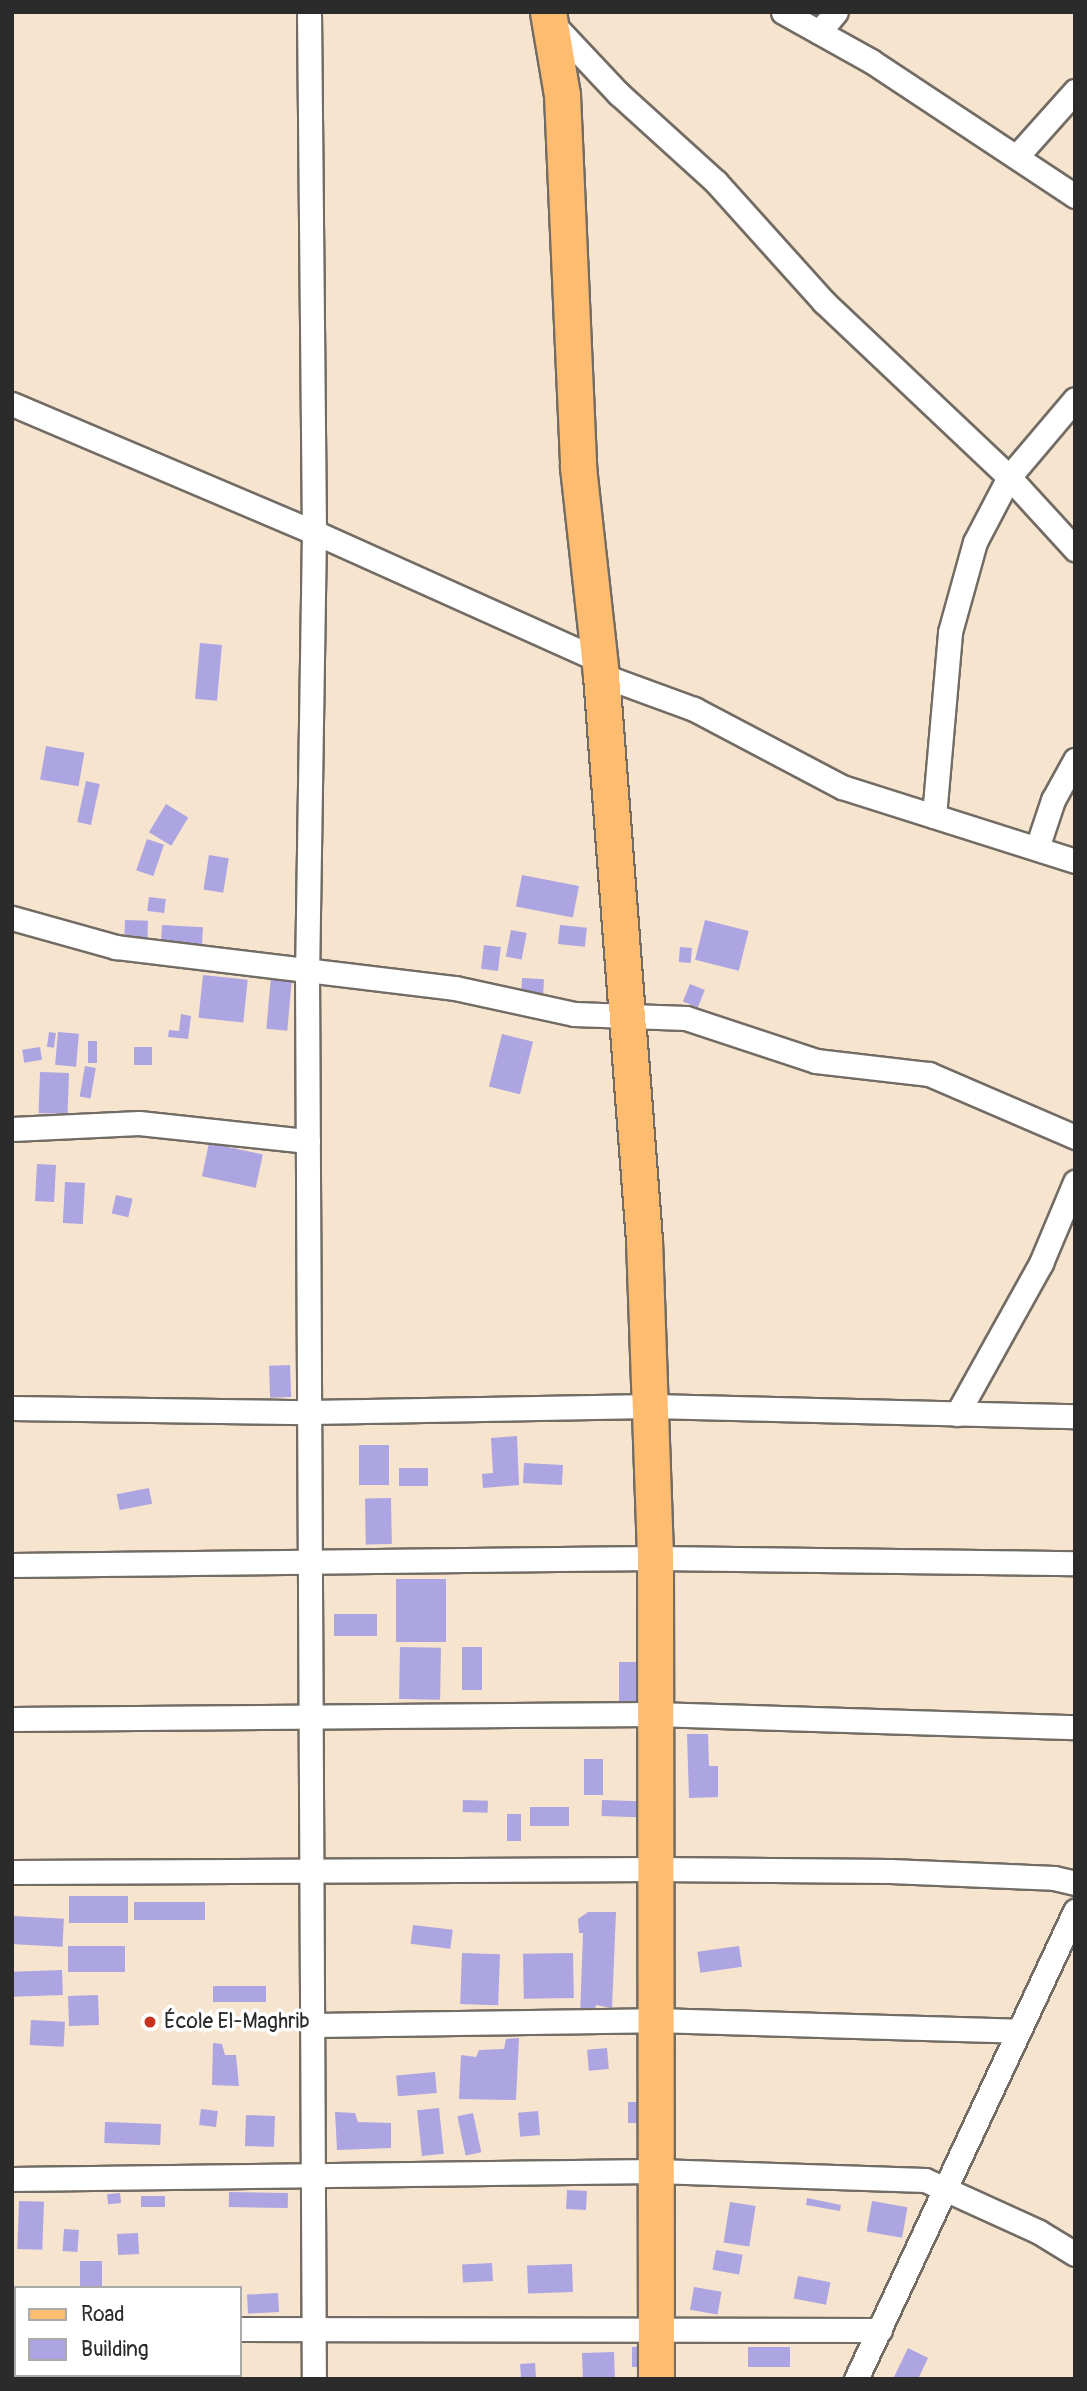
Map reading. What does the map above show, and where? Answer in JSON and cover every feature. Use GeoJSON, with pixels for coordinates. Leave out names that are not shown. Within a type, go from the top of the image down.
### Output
{"type":"FeatureCollection","features":[{"type":"Feature","properties":{"kind":"main road"},"geometry":{"type":"LineString","coordinates":[[550,18],[564,129],[578,467],[600,667],[645,1240],[655,1558],[656,2379]]}},
{"type":"Feature","properties":{"kind":"street"},"geometry":{"type":"LineString","coordinates":[[309,12],[314,532],[307,1141],[317,2176],[314,2379]]}},
{"type":"Feature","properties":{"kind":"street"},"geometry":{"type":"LineString","coordinates":[[783,12],[1017,156],[1075,196]]}},
{"type":"Feature","properties":{"kind":"street"},"geometry":{"type":"LineString","coordinates":[[819,32],[836,12]]}},
{"type":"Feature","properties":{"kind":"street"},"geometry":{"type":"LineString","coordinates":[[550,18],[619,94],[716,182],[824,302],[1009,477],[1075,549]]}},
{"type":"Feature","properties":{"kind":"street"},"geometry":{"type":"LineString","coordinates":[[1017,156],[1075,92]]}},
{"type":"Feature","properties":{"kind":"street"},"geometry":{"type":"LineString","coordinates":[[934,816],[950,632],[975,542],[1009,477],[1075,399]]}},
{"type":"Feature","properties":{"kind":"street"},"geometry":{"type":"LineString","coordinates":[[12,404],[314,532],[694,709],[842,787],[1075,861]]}},
{"type":"Feature","properties":{"kind":"street"},"geometry":{"type":"LineString","coordinates":[[1037,848],[1053,800],[1075,760]]}},
{"type":"Feature","properties":{"kind":"street"},"geometry":{"type":"LineString","coordinates":[[12,918],[116,947],[455,988],[574,1014],[626,1018],[686,1018],[816,1061],[929,1074],[1075,1137]]}},
{"type":"Feature","properties":{"kind":"street"},"geometry":{"type":"LineString","coordinates":[[12,1129],[153,1123],[307,1141]]}},
{"type":"Feature","properties":{"kind":"street"},"geometry":{"type":"LineString","coordinates":[[957,1414],[1041,1263],[1075,1182]]}},
{"type":"Feature","properties":{"kind":"street"},"geometry":{"type":"LineString","coordinates":[[12,1408],[308,1412],[652,1406],[1075,1416]]}},
{"type":"Feature","properties":{"kind":"street"},"geometry":{"type":"LineString","coordinates":[[12,1565],[655,1558],[1075,1563]]}},
{"type":"Feature","properties":{"kind":"street"},"geometry":{"type":"LineString","coordinates":[[12,1719],[654,1714],[1075,1727]]}},
{"type":"Feature","properties":{"kind":"street"},"geometry":{"type":"LineString","coordinates":[[12,1872],[654,1868],[890,1871],[1054,1878],[1075,1883]]}},
{"type":"Feature","properties":{"kind":"street"},"geometry":{"type":"LineString","coordinates":[[856,2379],[1075,1911]]}},
{"type":"Feature","properties":{"kind":"street"},"geometry":{"type":"LineString","coordinates":[[314,2025],[655,2020],[1019,2031]]}},
{"type":"Feature","properties":{"kind":"street"},"geometry":{"type":"LineString","coordinates":[[12,2179],[656,2171],[925,2180],[946,2188],[1075,2254]]}},
{"type":"Feature","properties":{"kind":"street"},"geometry":{"type":"LineString","coordinates":[[242,2329],[880,2330]]}},
{"type":"Feature","properties":{"kind":"building"},"geometry":{"type":"Polygon","coordinates":[[[200,643],[222,645],[217,701],[195,699],[200,643]]]}},
{"type":"Feature","properties":{"kind":"building"},"geometry":{"type":"Polygon","coordinates":[[[46,746],[84,753],[79,786],[40,779],[46,746]]]}},
{"type":"Feature","properties":{"kind":"building"},"geometry":{"type":"Polygon","coordinates":[[[86,781],[100,784],[91,825],[77,822],[86,781]]]}},
{"type":"Feature","properties":{"kind":"building"},"geometry":{"type":"Polygon","coordinates":[[[166,804],[188,817],[171,846],[149,832],[166,804]]]}},
{"type":"Feature","properties":{"kind":"building"},"geometry":{"type":"Polygon","coordinates":[[[147,839],[164,845],[153,876],[136,870],[147,839]]]}},
{"type":"Feature","properties":{"kind":"building"},"geometry":{"type":"Polygon","coordinates":[[[209,855],[229,858],[223,893],[204,890],[209,855]]]}},
{"type":"Feature","properties":{"kind":"building"},"geometry":{"type":"Polygon","coordinates":[[[522,875],[579,886],[573,917],[516,906],[522,875]]]}},
{"type":"Feature","properties":{"kind":"building"},"geometry":{"type":"Polygon","coordinates":[[[149,897],[166,899],[164,913],[147,911],[149,897]]]}},
{"type":"Feature","properties":{"kind":"building"},"geometry":{"type":"Polygon","coordinates":[[[125,920],[148,921],[147,940],[124,939],[125,920]]]}},
{"type":"Feature","properties":{"kind":"building"},"geometry":{"type":"Polygon","coordinates":[[[705,920],[749,931],[739,971],[695,960],[705,920]]]}},
{"type":"Feature","properties":{"kind":"building"},"geometry":{"type":"Polygon","coordinates":[[[162,925],[203,927],[202,947],[161,945],[162,925]]]}},
{"type":"Feature","properties":{"kind":"building"},"geometry":{"type":"Polygon","coordinates":[[[560,925],[587,928],[585,947],[558,944],[560,925]]]}},
{"type":"Feature","properties":{"kind":"building"},"geometry":{"type":"Polygon","coordinates":[[[511,930],[527,933],[522,960],[506,957],[511,930]]]}},
{"type":"Feature","properties":{"kind":"building"},"geometry":{"type":"Polygon","coordinates":[[[484,945],[501,947],[498,971],[481,969],[484,945]]]}},
{"type":"Feature","properties":{"kind":"building"},"geometry":{"type":"Polygon","coordinates":[[[680,947],[692,948],[691,963],[679,962],[680,947]]]}},
{"type":"Feature","properties":{"kind":"building"},"geometry":{"type":"Polygon","coordinates":[[[203,975],[248,980],[243,1022],[199,1018],[203,975]]]}},
{"type":"Feature","properties":{"kind":"building"},"geometry":{"type":"Polygon","coordinates":[[[271,976],[292,978],[287,1031],[266,1029],[271,976]]]}},
{"type":"Feature","properties":{"kind":"building"},"geometry":{"type":"Polygon","coordinates":[[[522,978],[544,979],[543,1000],[521,999],[522,978]]]}},
{"type":"Feature","properties":{"kind":"building"},"geometry":{"type":"Polygon","coordinates":[[[690,984],[705,990],[698,1008],[683,1002],[690,984]]]}},
{"type":"Feature","properties":{"kind":"building"},"geometry":{"type":"Polygon","coordinates":[[[181,1014],[191,1016],[188,1039],[168,1037],[169,1030],[179,1031],[181,1014]]]}},
{"type":"Feature","properties":{"kind":"building"},"geometry":{"type":"Polygon","coordinates":[[[49,1032],[56,1033],[54,1048],[47,1047],[49,1032]]]}},
{"type":"Feature","properties":{"kind":"building"},"geometry":{"type":"Polygon","coordinates":[[[58,1032],[79,1034],[76,1067],[55,1065],[58,1032]]]}},
{"type":"Feature","properties":{"kind":"building"},"geometry":{"type":"Polygon","coordinates":[[[502,1034],[533,1042],[520,1094],[489,1086],[502,1034]]]}},
{"type":"Feature","properties":{"kind":"building"},"geometry":{"type":"Polygon","coordinates":[[[88,1041],[97,1041],[97,1063],[88,1063],[88,1041]]]}},
{"type":"Feature","properties":{"kind":"building"},"geometry":{"type":"Polygon","coordinates":[[[40,1047],[42,1060],[24,1063],[22,1050],[40,1047]]]}},
{"type":"Feature","properties":{"kind":"building"},"geometry":{"type":"Polygon","coordinates":[[[134,1047],[152,1047],[152,1065],[134,1065],[134,1047]]]}},
{"type":"Feature","properties":{"kind":"building"},"geometry":{"type":"Polygon","coordinates":[[[85,1066],[96,1068],[90,1098],[80,1097],[85,1066]]]}},
{"type":"Feature","properties":{"kind":"building"},"geometry":{"type":"Polygon","coordinates":[[[40,1072],[69,1073],[68,1114],[39,1113],[40,1072]]]}},
{"type":"Feature","properties":{"kind":"building"},"geometry":{"type":"Polygon","coordinates":[[[209,1143],[263,1154],[256,1188],[202,1176],[209,1143]]]}},
{"type":"Feature","properties":{"kind":"building"},"geometry":{"type":"Polygon","coordinates":[[[37,1164],[56,1165],[54,1202],[35,1201],[37,1164]]]}},
{"type":"Feature","properties":{"kind":"building"},"geometry":{"type":"Polygon","coordinates":[[[65,1182],[85,1183],[83,1224],[63,1223],[65,1182]]]}},
{"type":"Feature","properties":{"kind":"building"},"geometry":{"type":"Polygon","coordinates":[[[116,1195],[133,1199],[128,1217],[112,1214],[116,1195]]]}},
{"type":"Feature","properties":{"kind":"building"},"geometry":{"type":"Polygon","coordinates":[[[290,1365],[291,1397],[270,1398],[269,1366],[290,1365]]]}},
{"type":"Feature","properties":{"kind":"building"},"geometry":{"type":"Polygon","coordinates":[[[517,1436],[519,1485],[483,1488],[482,1474],[493,1473],[491,1438],[517,1436]]]}},
{"type":"Feature","properties":{"kind":"building"},"geometry":{"type":"Polygon","coordinates":[[[359,1445],[389,1445],[389,1485],[359,1485],[359,1445]]]}},
{"type":"Feature","properties":{"kind":"building"},"geometry":{"type":"Polygon","coordinates":[[[524,1463],[563,1465],[562,1485],[523,1483],[524,1463]]]}},
{"type":"Feature","properties":{"kind":"building"},"geometry":{"type":"Polygon","coordinates":[[[399,1468],[428,1468],[428,1486],[399,1486],[399,1468]]]}},
{"type":"Feature","properties":{"kind":"building"},"geometry":{"type":"Polygon","coordinates":[[[149,1488],[152,1504],[120,1510],[117,1494],[149,1488]]]}},
{"type":"Feature","properties":{"kind":"building"},"geometry":{"type":"Polygon","coordinates":[[[365,1498],[391,1498],[392,1544],[366,1544],[365,1498]]]}},
{"type":"Feature","properties":{"kind":"building"},"geometry":{"type":"Polygon","coordinates":[[[396,1579],[446,1579],[446,1642],[396,1642],[396,1579]]]}},
{"type":"Feature","properties":{"kind":"building"},"geometry":{"type":"Polygon","coordinates":[[[334,1614],[377,1614],[377,1636],[334,1636],[334,1614]]]}},
{"type":"Feature","properties":{"kind":"building"},"geometry":{"type":"Polygon","coordinates":[[[400,1647],[441,1648],[440,1700],[399,1699],[400,1647]]]}},
{"type":"Feature","properties":{"kind":"building"},"geometry":{"type":"Polygon","coordinates":[[[462,1647],[482,1647],[482,1690],[462,1690],[462,1647]]]}},
{"type":"Feature","properties":{"kind":"building"},"geometry":{"type":"Polygon","coordinates":[[[619,1662],[640,1662],[640,1702],[619,1702],[619,1662]]]}},
{"type":"Feature","properties":{"kind":"building"},"geometry":{"type":"Polygon","coordinates":[[[687,1734],[708,1734],[709,1766],[718,1766],[718,1797],[689,1798],[687,1734]]]}},
{"type":"Feature","properties":{"kind":"building"},"geometry":{"type":"Polygon","coordinates":[[[584,1759],[603,1759],[603,1795],[584,1795],[584,1759]]]}},
{"type":"Feature","properties":{"kind":"building"},"geometry":{"type":"Polygon","coordinates":[[[463,1800],[488,1801],[488,1813],[463,1812],[463,1800]]]}},
{"type":"Feature","properties":{"kind":"building"},"geometry":{"type":"Polygon","coordinates":[[[602,1800],[638,1801],[637,1817],[601,1816],[602,1800]]]}},
{"type":"Feature","properties":{"kind":"building"},"geometry":{"type":"Polygon","coordinates":[[[530,1807],[569,1807],[569,1826],[530,1826],[530,1807]]]}},
{"type":"Feature","properties":{"kind":"building"},"geometry":{"type":"Polygon","coordinates":[[[507,1814],[521,1814],[521,1841],[507,1841],[507,1814]]]}},
{"type":"Feature","properties":{"kind":"building"},"geometry":{"type":"Polygon","coordinates":[[[69,1896],[128,1896],[128,1923],[69,1923],[69,1896]]]}},
{"type":"Feature","properties":{"kind":"building"},"geometry":{"type":"Polygon","coordinates":[[[134,1902],[205,1902],[205,1920],[134,1920],[134,1902]]]}},
{"type":"Feature","properties":{"kind":"building"},"geometry":{"type":"Polygon","coordinates":[[[588,1912],[616,1912],[612,2008],[596,2005],[593,2018],[580,2017],[583,1933],[579,1933],[578,1919],[588,1912]]]}},
{"type":"Feature","properties":{"kind":"building"},"geometry":{"type":"Polygon","coordinates":[[[12,1916],[64,1919],[62,1947],[12,1944],[12,1916]]]}},
{"type":"Feature","properties":{"kind":"building"},"geometry":{"type":"Polygon","coordinates":[[[413,1925],[453,1930],[450,1949],[411,1944],[413,1925]]]}},
{"type":"Feature","properties":{"kind":"building"},"geometry":{"type":"Polygon","coordinates":[[[68,1946],[125,1946],[125,1972],[68,1972],[68,1946]]]}},
{"type":"Feature","properties":{"kind":"building"},"geometry":{"type":"Polygon","coordinates":[[[739,1946],[742,1967],[700,1973],[697,1952],[739,1946]]]}},
{"type":"Feature","properties":{"kind":"building"},"geometry":{"type":"Polygon","coordinates":[[[462,1953],[500,1954],[498,2005],[460,2004],[462,1953]]]}},
{"type":"Feature","properties":{"kind":"building"},"geometry":{"type":"Polygon","coordinates":[[[573,1953],[574,1998],[524,1999],[523,1954],[573,1953]]]}},
{"type":"Feature","properties":{"kind":"building"},"geometry":{"type":"Polygon","coordinates":[[[62,1970],[63,1995],[13,1997],[12,1972],[62,1970]]]}},
{"type":"Feature","properties":{"kind":"building"},"geometry":{"type":"Polygon","coordinates":[[[213,1986],[266,1986],[266,2002],[213,2002],[213,1986]]]}},
{"type":"Feature","properties":{"kind":"building"},"geometry":{"type":"Polygon","coordinates":[[[98,1995],[99,2025],[69,2026],[68,1996],[98,1995]]]}},
{"type":"Feature","properties":{"kind":"building"},"geometry":{"type":"Polygon","coordinates":[[[31,2020],[65,2022],[64,2047],[30,2045],[31,2020]]]}},
{"type":"Feature","properties":{"kind":"building"},"geometry":{"type":"Polygon","coordinates":[[[519,2038],[516,2100],[459,2099],[461,2055],[476,2057],[479,2050],[504,2049],[506,2039],[519,2038]]]}},
{"type":"Feature","properties":{"kind":"building"},"geometry":{"type":"Polygon","coordinates":[[[213,2043],[222,2044],[225,2055],[236,2055],[239,2086],[212,2085],[213,2043]]]}},
{"type":"Feature","properties":{"kind":"building"},"geometry":{"type":"Polygon","coordinates":[[[607,2048],[609,2069],[589,2071],[587,2050],[607,2048]]]}},
{"type":"Feature","properties":{"kind":"building"},"geometry":{"type":"Polygon","coordinates":[[[435,2072],[437,2093],[398,2096],[396,2075],[435,2072]]]}},
{"type":"Feature","properties":{"kind":"building"},"geometry":{"type":"Polygon","coordinates":[[[628,2102],[644,2102],[644,2123],[628,2123],[628,2102]]]}},
{"type":"Feature","properties":{"kind":"building"},"geometry":{"type":"Polygon","coordinates":[[[439,2108],[444,2154],[422,2156],[417,2110],[439,2108]]]}},
{"type":"Feature","properties":{"kind":"building"},"geometry":{"type":"Polygon","coordinates":[[[201,2109],[218,2111],[216,2127],[199,2125],[201,2109]]]}},
{"type":"Feature","properties":{"kind":"building"},"geometry":{"type":"Polygon","coordinates":[[[538,2111],[540,2135],[520,2137],[518,2113],[538,2111]]]}},
{"type":"Feature","properties":{"kind":"building"},"geometry":{"type":"Polygon","coordinates":[[[335,2112],[355,2113],[358,2122],[391,2123],[391,2148],[337,2150],[335,2112]]]}},
{"type":"Feature","properties":{"kind":"building"},"geometry":{"type":"Polygon","coordinates":[[[473,2113],[481,2152],[466,2155],[457,2116],[473,2113]]]}},
{"type":"Feature","properties":{"kind":"building"},"geometry":{"type":"Polygon","coordinates":[[[246,2115],[275,2116],[274,2147],[245,2146],[246,2115]]]}},
{"type":"Feature","properties":{"kind":"building"},"geometry":{"type":"Polygon","coordinates":[[[105,2122],[161,2124],[160,2145],[104,2143],[105,2122]]]}},
{"type":"Feature","properties":{"kind":"building"},"geometry":{"type":"Polygon","coordinates":[[[567,2190],[587,2191],[586,2210],[566,2209],[567,2190]]]}},
{"type":"Feature","properties":{"kind":"building"},"geometry":{"type":"Polygon","coordinates":[[[229,2192],[288,2193],[288,2208],[229,2207],[229,2192]]]}},
{"type":"Feature","properties":{"kind":"building"},"geometry":{"type":"Polygon","coordinates":[[[120,2193],[121,2203],[108,2204],[107,2194],[120,2193]]]}},
{"type":"Feature","properties":{"kind":"building"},"geometry":{"type":"Polygon","coordinates":[[[141,2196],[165,2196],[165,2207],[141,2207],[141,2196]]]}},
{"type":"Feature","properties":{"kind":"building"},"geometry":{"type":"Polygon","coordinates":[[[807,2198],[841,2205],[840,2211],[806,2205],[807,2198]]]}},
{"type":"Feature","properties":{"kind":"building"},"geometry":{"type":"Polygon","coordinates":[[[19,2201],[44,2202],[42,2250],[17,2249],[19,2201]]]}},
{"type":"Feature","properties":{"kind":"building"},"geometry":{"type":"Polygon","coordinates":[[[872,2201],[907,2207],[902,2238],[867,2232],[872,2201]]]}},
{"type":"Feature","properties":{"kind":"building"},"geometry":{"type":"Polygon","coordinates":[[[730,2202],[756,2206],[749,2247],[724,2242],[730,2202]]]}},
{"type":"Feature","properties":{"kind":"building"},"geometry":{"type":"Polygon","coordinates":[[[64,2229],[79,2230],[77,2252],[62,2251],[64,2229]]]}},
{"type":"Feature","properties":{"kind":"building"},"geometry":{"type":"Polygon","coordinates":[[[138,2233],[139,2254],[118,2255],[117,2234],[138,2233]]]}},
{"type":"Feature","properties":{"kind":"building"},"geometry":{"type":"Polygon","coordinates":[[[716,2250],[743,2255],[739,2274],[713,2270],[716,2250]]]}},
{"type":"Feature","properties":{"kind":"building"},"geometry":{"type":"Polygon","coordinates":[[[80,2261],[102,2261],[102,2286],[80,2286],[80,2261]]]}},
{"type":"Feature","properties":{"kind":"building"},"geometry":{"type":"Polygon","coordinates":[[[492,2263],[493,2281],[463,2283],[462,2265],[492,2263]]]}},
{"type":"Feature","properties":{"kind":"building"},"geometry":{"type":"Polygon","coordinates":[[[572,2264],[573,2292],[528,2294],[527,2266],[572,2264]]]}},
{"type":"Feature","properties":{"kind":"building"},"geometry":{"type":"Polygon","coordinates":[[[798,2276],[830,2282],[826,2305],[794,2299],[798,2276]]]}},
{"type":"Feature","properties":{"kind":"building"},"geometry":{"type":"Polygon","coordinates":[[[694,2287],[722,2292],[718,2315],[690,2310],[694,2287]]]}},
{"type":"Feature","properties":{"kind":"building"},"geometry":{"type":"Polygon","coordinates":[[[278,2293],[279,2312],[248,2314],[247,2295],[278,2293]]]}},
{"type":"Feature","properties":{"kind":"building"},"geometry":{"type":"Polygon","coordinates":[[[632,2347],[642,2347],[642,2367],[632,2367],[632,2347]]]}},
{"type":"Feature","properties":{"kind":"building"},"geometry":{"type":"Polygon","coordinates":[[[748,2347],[790,2347],[790,2367],[748,2367],[748,2347]]]}},
{"type":"Feature","properties":{"kind":"building"},"geometry":{"type":"Polygon","coordinates":[[[908,2348],[928,2358],[918,2379],[893,2379],[908,2348]]]}},
{"type":"Feature","properties":{"kind":"building"},"geometry":{"type":"Polygon","coordinates":[[[614,2352],[615,2379],[583,2379],[582,2353],[614,2352]]]}},
{"type":"Feature","properties":{"kind":"building"},"geometry":{"type":"Polygon","coordinates":[[[535,2363],[536,2379],[521,2379],[520,2364],[535,2363]]]}},
{"type":"Feature","properties":{"kind":"building"},"geometry":{"type":"Polygon","coordinates":[[[166,2377],[191,2377],[191,2379],[166,2377]]]}},
{"type":"Feature","properties":{"kind":"building"},"geometry":{"type":"Polygon","coordinates":[[[205,2377],[225,2377],[225,2379],[205,2377]]]}},
{"type":"Feature","properties":{"kind":"place","name":"École El-Maghrib"},"geometry":{"type":"Point","coordinates":[150,2022]}}]}
